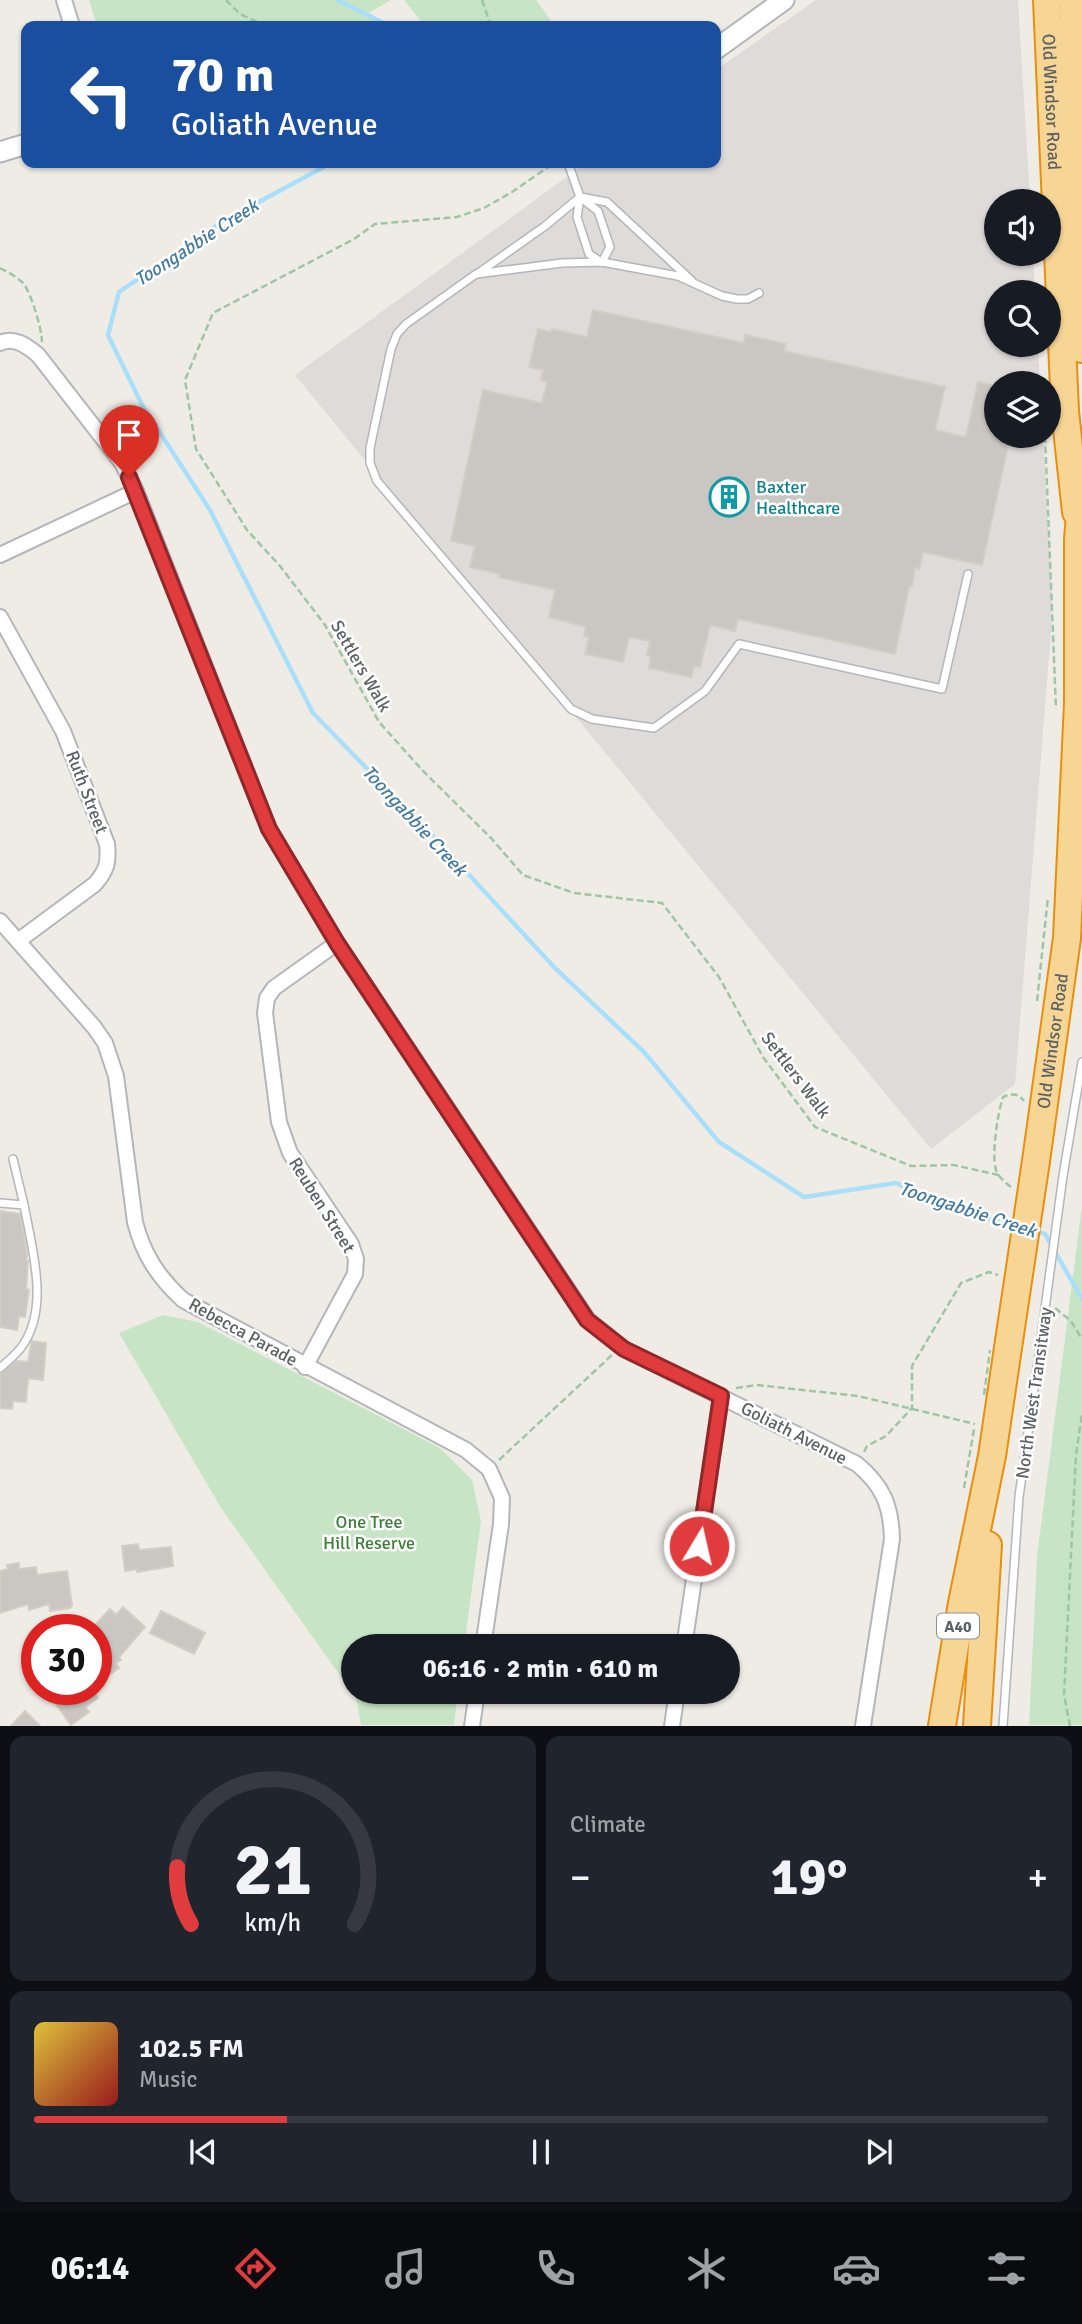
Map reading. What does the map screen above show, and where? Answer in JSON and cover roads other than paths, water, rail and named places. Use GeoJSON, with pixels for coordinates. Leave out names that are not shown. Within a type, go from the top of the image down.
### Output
{"type":"FeatureCollection","features":[{"type":"Feature","properties":{"kind":"highway","name":"Old Windsor Road"},"geometry":{"type":"LineString","coordinates":[[1047,0],[1065,411],[1079,538]]}},
{"type":"Feature","properties":{"kind":"highway","name":"Old Windsor Road"},"geometry":{"type":"LineString","coordinates":[[1073,0],[1082,349]]}},
{"type":"Feature","properties":{"kind":"highway","name":"Old Windsor Road"},"geometry":{"type":"LineString","coordinates":[[942,1726],[962,1603],[992,1456],[1067,938],[1078,703],[1079,538],[1082,492]]}},
{"type":"Feature","properties":{"kind":"highway","name":"Old Windsor Road"},"geometry":{"type":"LineString","coordinates":[[977,1726],[992,1456]]}},
{"type":"Feature","properties":{"kind":"street"},"geometry":{"type":"LineString","coordinates":[[64,0],[70,21]]}},
{"type":"Feature","properties":{"kind":"street"},"geometry":{"type":"LineString","coordinates":[[721,45],[784,0]]}},
{"type":"Feature","properties":{"kind":"street"},"geometry":{"type":"LineString","coordinates":[[0,152],[21,146]]}},
{"type":"Feature","properties":{"kind":"street","name":"Goliath Avenue"},"geometry":{"type":"LineString","coordinates":[[0,343],[5,340],[22,343],[38,355],[122,463],[136,491],[269,829],[337,943],[587,1320],[621,1346],[857,1464],[874,1478],[892,1517],[892,1539],[863,1726]]}},
{"type":"Feature","properties":{"kind":"street"},"geometry":{"type":"LineString","coordinates":[[0,555],[136,491]]}},
{"type":"Feature","properties":{"kind":"street","name":"Ruth Street"},"geometry":{"type":"LineString","coordinates":[[0,617],[63,731],[107,845],[109,862],[95,884],[18,942]]}},
{"type":"Feature","properties":{"kind":"street","name":"Rebecca Parade"},"geometry":{"type":"LineString","coordinates":[[0,921],[105,1043],[116,1076],[135,1222],[148,1259],[170,1288],[183,1300],[466,1450],[489,1469],[502,1498],[501,1524],[485,1634]]}},
{"type":"Feature","properties":{"kind":"street","name":"Reuben Street"},"geometry":{"type":"LineString","coordinates":[[306,1367],[355,1274],[356,1259],[351,1244],[290,1153],[283,1137],[265,1013],[267,998],[274,988],[337,943]]}},
{"type":"Feature","properties":{"kind":"street"},"geometry":{"type":"LineString","coordinates":[[686,1634],[721,1396]]}},
{"type":"Feature","properties":{"kind":"street"},"geometry":{"type":"LineString","coordinates":[[472,1726],[475,1704]]}},
{"type":"Feature","properties":{"kind":"street"},"geometry":{"type":"LineString","coordinates":[[672,1726],[675,1704]]}},
{"type":"Feature","properties":{"kind":"lane"},"geometry":{"type":"LineString","coordinates":[[570,168],[580,197],[578,218],[589,254],[602,262]]}},
{"type":"Feature","properties":{"kind":"lane"},"geometry":{"type":"LineString","coordinates":[[580,197],[598,211],[610,247],[602,262]]}},
{"type":"Feature","properties":{"kind":"lane"},"geometry":{"type":"LineString","coordinates":[[580,197],[545,226],[406,324],[397,334],[391,349],[370,448],[370,463],[387,496],[571,709],[593,719],[654,729],[705,691],[739,644],[942,690],[968,574]]}},
{"type":"Feature","properties":{"kind":"lane"},"geometry":{"type":"LineString","coordinates":[[580,197],[607,202],[700,288]]}},
{"type":"Feature","properties":{"kind":"lane"},"geometry":{"type":"LineString","coordinates":[[476,274],[562,262],[602,262],[678,276],[700,288],[737,299],[748,299],[759,293]]}},
{"type":"Feature","properties":{"kind":"lane","name":"North West Transitway"},"geometry":{"type":"LineString","coordinates":[[1003,1726],[1019,1497],[1063,1176],[1082,1062]]}},
{"type":"Feature","properties":{"kind":"lane"},"geometry":{"type":"LineString","coordinates":[[0,1368],[23,1345],[37,1310],[37,1283],[13,1159]]}},
{"type":"Feature","properties":{"kind":"lane"},"geometry":{"type":"LineString","coordinates":[[0,1203],[24,1205]]}},
{"type":"Feature","properties":{"kind":"waterway","name":"Toongabbie Creek"},"geometry":{"type":"LineString","coordinates":[[337,0],[380,21]]}},
{"type":"Feature","properties":{"kind":"waterway","name":"Toongabbie Creek"},"geometry":{"type":"LineString","coordinates":[[322,168],[220,223],[119,292],[108,335],[142,405],[210,510],[313,713],[449,853],[554,967],[644,1052],[719,1142],[804,1197],[896,1183],[966,1212],[1018,1227]]}},
{"type":"Feature","properties":{"kind":"waterway","name":"Toongabbie Creek"},"geometry":{"type":"LineString","coordinates":[[1033,1231],[1045,1234],[1082,1299]]}},
{"type":"Feature","properties":{"kind":"place","name":"Baxter Healthcare"},"geometry":{"type":"Point","coordinates":[729,497]}},
{"type":"Feature","properties":{"kind":"park label","name":"One Tree Hill Reserve"},"geometry":{"type":"Point","coordinates":[369,1532]}}]}
